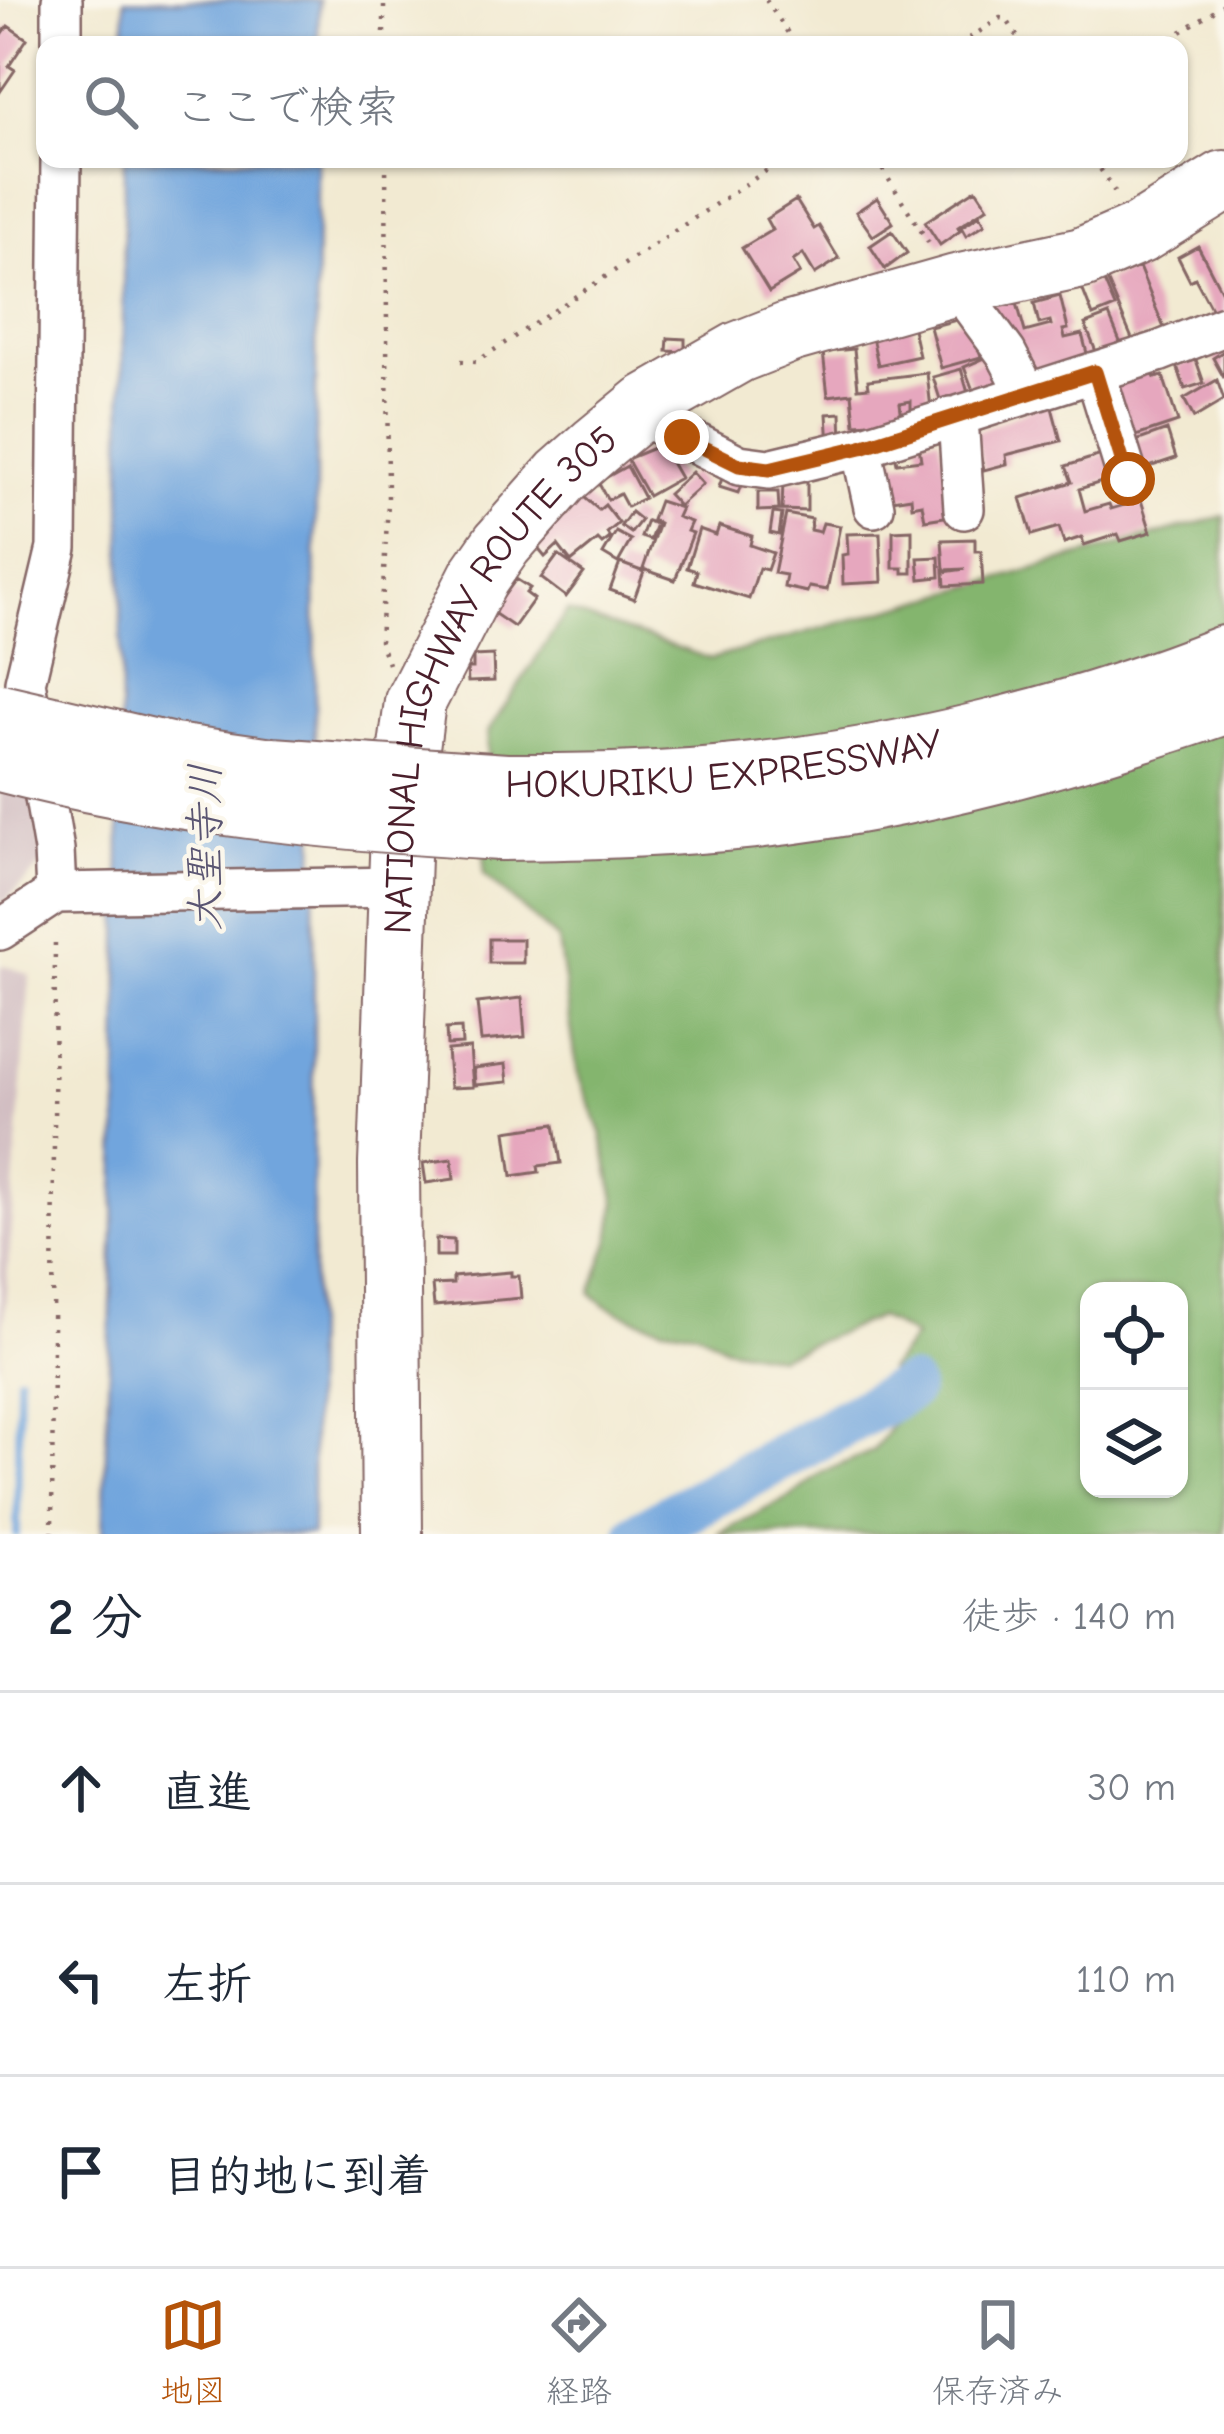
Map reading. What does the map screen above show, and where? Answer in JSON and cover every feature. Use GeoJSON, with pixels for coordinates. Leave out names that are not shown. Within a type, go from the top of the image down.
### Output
{"type":"FeatureCollection","features":[{"type":"Feature","properties":{"kind":"highway","name":"NATIONAL HIGHWAY ROUTE 305"},"geometry":{"type":"LineString","coordinates":[[392,1534],[384,886],[402,801],[415,702],[479,577],[562,476],[631,417],[740,352],[790,332],[956,285],[1082,258],[1140,232],[1224,181]]}},
{"type":"Feature","properties":{"kind":"highway","name":"HOKURIKU EXPRESSWAY"},"geometry":{"type":"LineString","coordinates":[[0,761],[150,796],[257,811],[504,807],[631,784],[860,757],[1053,711],[1224,656]]}},
{"type":"Feature","properties":{"kind":"highway","name":"HOKURIKU EXPRESSWAY"},"geometry":{"type":"LineString","coordinates":[[6,680],[173,754],[370,778],[627,828],[757,818],[871,800],[1109,744],[1224,704]]}},
{"type":"Feature","properties":{"kind":"street"},"geometry":{"type":"LineString","coordinates":[[62,0],[62,36]]}},
{"type":"Feature","properties":{"kind":"street"},"geometry":{"type":"LineString","coordinates":[[56,893],[54,850],[6,680],[56,548],[61,168]]}},
{"type":"Feature","properties":{"kind":"street"},"geometry":{"type":"LineString","coordinates":[[956,285],[1006,352],[1026,392]]}},
{"type":"Feature","properties":{"kind":"street"},"geometry":{"type":"LineString","coordinates":[[631,417],[657,423],[739,465],[769,469],[861,447],[1224,326]]}},
{"type":"Feature","properties":{"kind":"street"},"geometry":{"type":"LineString","coordinates":[[1095,372],[1128,479]]}},
{"type":"Feature","properties":{"kind":"street"},"geometry":{"type":"LineString","coordinates":[[950,417],[959,433],[964,509]]}},
{"type":"Feature","properties":{"kind":"street"},"geometry":{"type":"LineString","coordinates":[[861,447],[874,507]]}},
{"type":"Feature","properties":{"kind":"street"},"geometry":{"type":"LineString","coordinates":[[0,930],[56,893],[384,886]]}},
{"type":"Feature","properties":{"kind":"path"},"geometry":{"type":"LineString","coordinates":[[384,0],[384,36]]}},
{"type":"Feature","properties":{"kind":"path"},"geometry":{"type":"LineString","coordinates":[[766,0],[790,36]]}},
{"type":"Feature","properties":{"kind":"path"},"geometry":{"type":"LineString","coordinates":[[1175,36],[1224,4]]}},
{"type":"Feature","properties":{"kind":"path"},"geometry":{"type":"LineString","coordinates":[[973,36],[1000,18],[1007,20],[1017,36]]}},
{"type":"Feature","properties":{"kind":"path"},"geometry":{"type":"LineString","coordinates":[[386,168],[388,503],[380,641],[390,670],[415,702]]}},
{"type":"Feature","properties":{"kind":"path"},"geometry":{"type":"LineString","coordinates":[[461,362],[476,362],[770,168]]}},
{"type":"Feature","properties":{"kind":"path"},"geometry":{"type":"LineString","coordinates":[[882,168],[956,285]]}},
{"type":"Feature","properties":{"kind":"path"},"geometry":{"type":"LineString","coordinates":[[52,1534],[56,893]]}},
{"type":"Feature","properties":{"kind":"shaded area"},"geometry":{"type":"Polygon","coordinates":[[[0,786],[32,795],[44,863],[0,906],[0,786]]]}},
{"type":"Feature","properties":{"kind":"shaded area"},"geometry":{"type":"Polygon","coordinates":[[[0,967],[30,975],[0,1374],[0,967]]]}},
{"type":"Feature","properties":{"kind":"green space"},"geometry":{"type":"Polygon","coordinates":[[[1224,516],[1224,1534],[717,1534],[792,1496],[823,1472],[873,1451],[904,1408],[888,1370],[914,1337],[879,1317],[778,1357],[725,1347],[698,1331],[633,1318],[591,1293],[610,1239],[616,1203],[601,1132],[578,1075],[558,940],[484,874],[488,732],[567,611],[711,659],[1224,516]]]}},
{"type":"Feature","properties":{"kind":"water"},"geometry":{"type":"Polygon","coordinates":[[[124,0],[319,0],[318,36],[125,36],[124,0]]]}},
{"type":"Feature","properties":{"kind":"water","name":"大聖寺川"},"geometry":{"type":"Polygon","coordinates":[[[124,168],[317,168],[312,1534],[103,1534],[118,1110],[124,168]]]}},
{"type":"Feature","properties":{"kind":"building"},"geometry":{"type":"Polygon","coordinates":[[[8,26],[27,39],[9,66],[15,70],[0,92],[0,37],[8,26]]]}},
{"type":"Feature","properties":{"kind":"building"},"geometry":{"type":"Polygon","coordinates":[[[976,189],[988,207],[940,245],[925,222],[976,189]]]}},
{"type":"Feature","properties":{"kind":"building"},"geometry":{"type":"Polygon","coordinates":[[[877,198],[893,223],[873,236],[856,212],[877,198]]]}},
{"type":"Feature","properties":{"kind":"building"},"geometry":{"type":"Polygon","coordinates":[[[796,200],[839,259],[815,274],[803,254],[793,261],[800,273],[769,292],[742,248],[772,230],[766,219],[796,200]]]}},
{"type":"Feature","properties":{"kind":"building"},"geometry":{"type":"Polygon","coordinates":[[[980,215],[985,224],[966,236],[961,227],[980,215]]]}},
{"type":"Feature","properties":{"kind":"building"},"geometry":{"type":"Polygon","coordinates":[[[892,231],[907,253],[885,269],[870,246],[892,231]]]}},
{"type":"Feature","properties":{"kind":"building"},"geometry":{"type":"Polygon","coordinates":[[[1198,246],[1224,296],[1224,320],[1219,323],[1178,257],[1198,246]]]}},
{"type":"Feature","properties":{"kind":"building"},"geometry":{"type":"Polygon","coordinates":[[[1139,267],[1164,328],[1133,341],[1107,280],[1139,267]]]}},
{"type":"Feature","properties":{"kind":"building"},"geometry":{"type":"Polygon","coordinates":[[[1103,279],[1115,307],[1093,316],[1082,288],[1103,279]]]}},
{"type":"Feature","properties":{"kind":"building"},"geometry":{"type":"Polygon","coordinates":[[[1015,296],[1025,332],[1051,325],[1050,321],[1039,324],[1034,303],[1060,296],[1068,329],[1063,330],[1065,338],[1082,334],[1089,361],[1026,384],[989,303],[1015,296]]]}},
{"type":"Feature","properties":{"kind":"building"},"geometry":{"type":"Polygon","coordinates":[[[1109,315],[1123,349],[1099,359],[1085,324],[1109,315]]]}},
{"type":"Feature","properties":{"kind":"building"},"geometry":{"type":"Polygon","coordinates":[[[964,318],[974,329],[981,357],[941,368],[930,327],[964,318]]]}},
{"type":"Feature","properties":{"kind":"building"},"geometry":{"type":"Polygon","coordinates":[[[911,320],[919,356],[878,365],[872,337],[911,320]]]}},
{"type":"Feature","properties":{"kind":"building"},"geometry":{"type":"Polygon","coordinates":[[[668,338],[685,339],[685,352],[667,351],[668,338]]]}},
{"type":"Feature","properties":{"kind":"building"},"geometry":{"type":"Polygon","coordinates":[[[854,349],[858,388],[869,387],[868,380],[927,373],[931,409],[911,411],[911,401],[900,403],[903,426],[871,430],[870,423],[855,424],[852,393],[828,396],[823,352],[854,349]]]}},
{"type":"Feature","properties":{"kind":"building"},"geometry":{"type":"Polygon","coordinates":[[[1224,351],[1224,378],[1213,358],[1224,351]]]}},
{"type":"Feature","properties":{"kind":"building"},"geometry":{"type":"Polygon","coordinates":[[[987,357],[992,370],[1002,366],[1010,384],[976,398],[964,367],[987,357]]]}},
{"type":"Feature","properties":{"kind":"building"},"geometry":{"type":"Polygon","coordinates":[[[1196,360],[1204,383],[1185,389],[1177,366],[1196,360]]]}},
{"type":"Feature","properties":{"kind":"building"},"geometry":{"type":"Polygon","coordinates":[[[961,369],[971,403],[944,412],[933,377],[961,369]]]}},
{"type":"Feature","properties":{"kind":"building"},"geometry":{"type":"Polygon","coordinates":[[[1151,369],[1155,378],[1163,376],[1178,422],[1121,441],[1103,386],[1151,369]]]}},
{"type":"Feature","properties":{"kind":"building"},"geometry":{"type":"Polygon","coordinates":[[[1217,380],[1224,400],[1194,418],[1184,399],[1217,380]]]}},
{"type":"Feature","properties":{"kind":"building"},"geometry":{"type":"Polygon","coordinates":[[[1050,400],[1061,441],[1006,455],[1007,464],[984,470],[974,433],[1050,400]]]}},
{"type":"Feature","properties":{"kind":"building"},"geometry":{"type":"Polygon","coordinates":[[[841,413],[842,445],[829,446],[827,414],[841,413]]]}},
{"type":"Feature","properties":{"kind":"building"},"geometry":{"type":"Polygon","coordinates":[[[1167,430],[1176,458],[1134,472],[1125,445],[1167,430]]]}},
{"type":"Feature","properties":{"kind":"building"},"geometry":{"type":"Polygon","coordinates":[[[939,437],[957,515],[925,520],[922,504],[912,506],[911,497],[892,500],[872,458],[895,454],[897,463],[921,460],[918,440],[939,437]]]}},
{"type":"Feature","properties":{"kind":"building"},"geometry":{"type":"Polygon","coordinates":[[[661,445],[680,478],[648,496],[627,459],[661,445]]]}},
{"type":"Feature","properties":{"kind":"building"},"geometry":{"type":"Polygon","coordinates":[[[1111,452],[1118,477],[1079,489],[1085,511],[1141,500],[1151,532],[1121,541],[1118,534],[1084,545],[1082,537],[1064,543],[1059,527],[1032,535],[1021,498],[1072,482],[1066,466],[1111,452]]]}},
{"type":"Feature","properties":{"kind":"building"},"geometry":{"type":"Polygon","coordinates":[[[627,466],[644,498],[627,507],[620,494],[608,500],[598,482],[627,466]]]}},
{"type":"Feature","properties":{"kind":"building"},"geometry":{"type":"Polygon","coordinates":[[[725,470],[744,477],[738,493],[719,487],[725,470]]]}},
{"type":"Feature","properties":{"kind":"building"},"geometry":{"type":"Polygon","coordinates":[[[692,472],[703,484],[679,506],[668,494],[692,472]]]}},
{"type":"Feature","properties":{"kind":"building"},"geometry":{"type":"Polygon","coordinates":[[[783,481],[807,482],[807,511],[782,510],[783,481]]]}},
{"type":"Feature","properties":{"kind":"building"},"geometry":{"type":"Polygon","coordinates":[[[578,492],[599,510],[605,505],[619,523],[607,533],[610,538],[602,544],[598,540],[571,562],[558,545],[545,557],[531,540],[569,515],[561,506],[578,492]]]}},
{"type":"Feature","properties":{"kind":"building"},"geometry":{"type":"Polygon","coordinates":[[[758,492],[778,492],[779,510],[758,511],[758,492]]]}},
{"type":"Feature","properties":{"kind":"building"},"geometry":{"type":"Polygon","coordinates":[[[659,501],[681,508],[677,517],[691,522],[687,531],[693,533],[675,580],[643,569],[659,523],[652,520],[659,501]]]}},
{"type":"Feature","properties":{"kind":"building"},"geometry":{"type":"Polygon","coordinates":[[[631,512],[641,520],[631,533],[621,526],[631,512]]]}},
{"type":"Feature","properties":{"kind":"building"},"geometry":{"type":"Polygon","coordinates":[[[773,513],[782,514],[779,535],[770,533],[773,513]]]}},
{"type":"Feature","properties":{"kind":"building"},"geometry":{"type":"Polygon","coordinates":[[[786,514],[812,519],[810,530],[820,532],[823,523],[840,526],[827,590],[784,587],[786,575],[774,573],[786,514]]]}},
{"type":"Feature","properties":{"kind":"building"},"geometry":{"type":"Polygon","coordinates":[[[647,521],[656,524],[650,540],[641,537],[647,521]]]}},
{"type":"Feature","properties":{"kind":"building"},"geometry":{"type":"Polygon","coordinates":[[[719,526],[752,536],[750,545],[773,553],[767,570],[759,568],[749,599],[694,582],[697,571],[687,568],[699,529],[716,535],[719,526]]]}},
{"type":"Feature","properties":{"kind":"building"},"geometry":{"type":"Polygon","coordinates":[[[912,530],[912,573],[903,573],[903,568],[893,568],[893,531],[912,530]]]}},
{"type":"Feature","properties":{"kind":"building"},"geometry":{"type":"Polygon","coordinates":[[[616,532],[631,540],[618,563],[603,554],[616,532]]]}},
{"type":"Feature","properties":{"kind":"building"},"geometry":{"type":"Polygon","coordinates":[[[880,533],[882,582],[843,584],[847,534],[880,533]]]}},
{"type":"Feature","properties":{"kind":"building"},"geometry":{"type":"Polygon","coordinates":[[[975,539],[975,551],[981,551],[983,584],[945,586],[944,572],[965,569],[944,570],[942,540],[975,539]]]}},
{"type":"Feature","properties":{"kind":"building"},"geometry":{"type":"Polygon","coordinates":[[[558,555],[584,573],[566,597],[541,578],[558,555]]]}},
{"type":"Feature","properties":{"kind":"building"},"geometry":{"type":"Polygon","coordinates":[[[939,557],[940,577],[920,579],[918,558],[939,557]]]}},
{"type":"Feature","properties":{"kind":"building"},"geometry":{"type":"Polygon","coordinates":[[[620,563],[644,572],[634,599],[610,590],[620,563]]]}},
{"type":"Feature","properties":{"kind":"building"},"geometry":{"type":"Polygon","coordinates":[[[516,579],[530,588],[526,593],[534,599],[514,627],[492,612],[516,579]]]}},
{"type":"Feature","properties":{"kind":"building"},"geometry":{"type":"Polygon","coordinates":[[[493,655],[494,681],[468,682],[467,668],[473,668],[473,656],[493,655]]]}},
{"type":"Feature","properties":{"kind":"building"},"geometry":{"type":"Polygon","coordinates":[[[489,939],[523,939],[523,963],[489,963],[489,939]]]}},
{"type":"Feature","properties":{"kind":"building"},"geometry":{"type":"Polygon","coordinates":[[[522,998],[525,1037],[481,1041],[477,1003],[522,998]]]}},
{"type":"Feature","properties":{"kind":"building"},"geometry":{"type":"Polygon","coordinates":[[[461,1028],[462,1044],[447,1045],[446,1029],[461,1028]]]}},
{"type":"Feature","properties":{"kind":"building"},"geometry":{"type":"Polygon","coordinates":[[[470,1048],[473,1087],[450,1088],[447,1050],[470,1048]]]}},
{"type":"Feature","properties":{"kind":"building"},"geometry":{"type":"Polygon","coordinates":[[[506,1064],[508,1082],[475,1085],[474,1068],[506,1064]]]}},
{"type":"Feature","properties":{"kind":"building"},"geometry":{"type":"Polygon","coordinates":[[[555,1124],[561,1163],[512,1176],[506,1131],[555,1124]]]}},
{"type":"Feature","properties":{"kind":"building"},"geometry":{"type":"Polygon","coordinates":[[[452,1159],[454,1179],[426,1183],[423,1163],[452,1159]]]}},
{"type":"Feature","properties":{"kind":"building"},"geometry":{"type":"Polygon","coordinates":[[[436,1239],[454,1240],[454,1256],[436,1256],[436,1239]]]}},
{"type":"Feature","properties":{"kind":"building"},"geometry":{"type":"Polygon","coordinates":[[[511,1272],[519,1276],[521,1298],[434,1306],[432,1285],[453,1284],[453,1277],[511,1272]]]}},
{"type":"Feature","properties":{"kind":"waterway"},"geometry":{"type":"LineString","coordinates":[[17,1534],[19,1377]]}},
{"type":"Feature","properties":{"kind":"waterway"},"geometry":{"type":"LineString","coordinates":[[640,1534],[908,1388]]}},
{"type":"Feature","properties":{"kind":"route"},"geometry":{"type":"LineString","coordinates":[[682,437],[739,465],[769,469],[861,447],[1095,372],[1128,479]]}}]}
